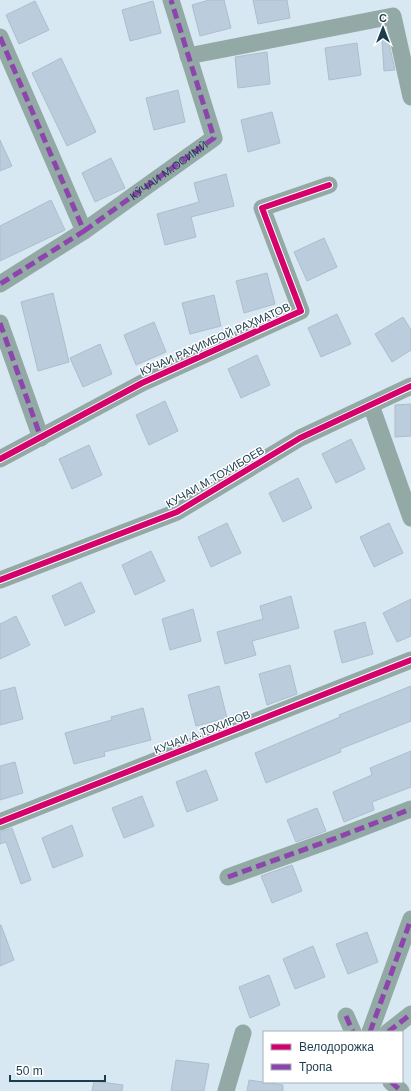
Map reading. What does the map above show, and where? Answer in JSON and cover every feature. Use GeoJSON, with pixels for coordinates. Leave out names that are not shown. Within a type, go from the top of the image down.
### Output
{"type":"FeatureCollection","features":[{"type":"Feature","properties":{"kind":"street","name":"КӮЧАИ М.ОСИМӢ"},"geometry":{"type":"LineString","coordinates":[[0,284],[84,231],[214,138],[171,0]]}},
{"type":"Feature","properties":{"kind":"street"},"geometry":{"type":"LineString","coordinates":[[188,56],[393,16],[411,97]]}},
{"type":"Feature","properties":{"kind":"street"},"geometry":{"type":"LineString","coordinates":[[0,37],[84,231]]}},
{"type":"Feature","properties":{"kind":"street","name":"КӮЧАИ РАҲИМБОЙ РАҲМАТОВ"},"geometry":{"type":"LineString","coordinates":[[0,459],[142,383],[301,311],[262,208],[329,185]]}},
{"type":"Feature","properties":{"kind":"street"},"geometry":{"type":"LineString","coordinates":[[0,323],[41,438]]}},
{"type":"Feature","properties":{"kind":"street","name":"КУЧАИ М.ТОХИБОЕВ"},"geometry":{"type":"LineString","coordinates":[[0,580],[177,512],[300,438],[411,386]]}},
{"type":"Feature","properties":{"kind":"street"},"geometry":{"type":"LineString","coordinates":[[371,405],[411,518]]}},
{"type":"Feature","properties":{"kind":"street","name":"КУЧАИ А.ТОХИРОВ"},"geometry":{"type":"LineString","coordinates":[[0,822],[411,660]]}},
{"type":"Feature","properties":{"kind":"street"},"geometry":{"type":"LineString","coordinates":[[228,877],[411,809]]}},
{"type":"Feature","properties":{"kind":"street"},"geometry":{"type":"LineString","coordinates":[[370,1031],[411,919]]}},
{"type":"Feature","properties":{"kind":"street"},"geometry":{"type":"LineString","coordinates":[[389,1031],[411,1014]]}},
{"type":"Feature","properties":{"kind":"street"},"geometry":{"type":"LineString","coordinates":[[346,1016],[352,1031]]}},
{"type":"Feature","properties":{"kind":"street"},"geometry":{"type":"LineString","coordinates":[[226,1091],[243,1033]]}},
{"type":"Feature","properties":{"kind":"street"},"geometry":{"type":"LineString","coordinates":[[392,1083],[401,1091]]}},
{"type":"Feature","properties":{"kind":"building"},"geometry":{"type":"Polygon","coordinates":[[[209,0],[224,0],[231,28],[200,36],[192,5],[209,0]]]}},
{"type":"Feature","properties":{"kind":"building"},"geometry":{"type":"Polygon","coordinates":[[[253,0],[287,0],[290,18],[258,24],[253,0]]]}},
{"type":"Feature","properties":{"kind":"building"},"geometry":{"type":"Polygon","coordinates":[[[35,1],[49,30],[19,44],[6,15],[35,1]]]}},
{"type":"Feature","properties":{"kind":"building"},"geometry":{"type":"Polygon","coordinates":[[[153,1],[161,33],[130,41],[122,10],[153,1]]]}},
{"type":"Feature","properties":{"kind":"building"},"geometry":{"type":"Polygon","coordinates":[[[382,39],[388,39],[395,70],[384,71],[382,39]]]}},
{"type":"Feature","properties":{"kind":"building"},"geometry":{"type":"Polygon","coordinates":[[[357,43],[361,75],[329,80],[325,48],[357,43]]]}},
{"type":"Feature","properties":{"kind":"building"},"geometry":{"type":"Polygon","coordinates":[[[267,52],[270,84],[238,88],[235,57],[267,52]]]}},
{"type":"Feature","properties":{"kind":"building"},"geometry":{"type":"Polygon","coordinates":[[[61,58],[96,132],[67,146],[32,73],[61,58]]]}},
{"type":"Feature","properties":{"kind":"building"},"geometry":{"type":"Polygon","coordinates":[[[178,90],[185,122],[154,130],[146,98],[178,90]]]}},
{"type":"Feature","properties":{"kind":"building"},"geometry":{"type":"Polygon","coordinates":[[[272,112],[280,143],[248,152],[241,120],[272,112]]]}},
{"type":"Feature","properties":{"kind":"building"},"geometry":{"type":"Polygon","coordinates":[[[0,140],[12,166],[0,171],[0,140]]]}},
{"type":"Feature","properties":{"kind":"building"},"geometry":{"type":"Polygon","coordinates":[[[111,158],[125,188],[95,202],[82,173],[111,158]]]}},
{"type":"Feature","properties":{"kind":"building"},"geometry":{"type":"Polygon","coordinates":[[[226,174],[234,206],[191,217],[196,237],[165,245],[157,214],[199,202],[194,183],[226,174]]]}},
{"type":"Feature","properties":{"kind":"building"},"geometry":{"type":"Polygon","coordinates":[[[51,200],[65,230],[0,261],[0,226],[51,200]]]}},
{"type":"Feature","properties":{"kind":"building"},"geometry":{"type":"Polygon","coordinates":[[[324,238],[337,267],[307,281],[294,252],[324,238]]]}},
{"type":"Feature","properties":{"kind":"building"},"geometry":{"type":"Polygon","coordinates":[[[267,273],[275,304],[244,313],[236,281],[267,273]]]}},
{"type":"Feature","properties":{"kind":"building"},"geometry":{"type":"Polygon","coordinates":[[[53,293],[69,362],[38,371],[21,302],[53,293]]]}},
{"type":"Feature","properties":{"kind":"building"},"geometry":{"type":"Polygon","coordinates":[[[214,295],[221,326],[190,334],[182,303],[214,295]]]}},
{"type":"Feature","properties":{"kind":"building"},"geometry":{"type":"Polygon","coordinates":[[[337,314],[351,344],[321,357],[308,328],[337,314]]]}},
{"type":"Feature","properties":{"kind":"building"},"geometry":{"type":"Polygon","coordinates":[[[403,317],[411,330],[411,350],[392,362],[375,334],[403,317]]]}},
{"type":"Feature","properties":{"kind":"building"},"geometry":{"type":"Polygon","coordinates":[[[154,322],[166,352],[136,365],[124,335],[154,322]]]}},
{"type":"Feature","properties":{"kind":"building"},"geometry":{"type":"Polygon","coordinates":[[[100,344],[112,374],[83,387],[70,358],[100,344]]]}},
{"type":"Feature","properties":{"kind":"building"},"geometry":{"type":"Polygon","coordinates":[[[257,355],[270,385],[241,398],[228,369],[257,355]]]}},
{"type":"Feature","properties":{"kind":"building"},"geometry":{"type":"Polygon","coordinates":[[[165,401],[178,431],[149,445],[136,415],[165,401]]]}},
{"type":"Feature","properties":{"kind":"building"},"geometry":{"type":"Polygon","coordinates":[[[411,404],[411,436],[395,437],[395,405],[411,404]]]}},
{"type":"Feature","properties":{"kind":"building"},"geometry":{"type":"Polygon","coordinates":[[[351,439],[365,469],[336,483],[322,454],[351,439]]]}},
{"type":"Feature","properties":{"kind":"building"},"geometry":{"type":"Polygon","coordinates":[[[89,445],[102,475],[72,489],[59,459],[89,445]]]}},
{"type":"Feature","properties":{"kind":"building"},"geometry":{"type":"Polygon","coordinates":[[[298,478],[312,508],[283,522],[269,493],[298,478]]]}},
{"type":"Feature","properties":{"kind":"building"},"geometry":{"type":"Polygon","coordinates":[[[227,523],[241,553],[211,567],[198,537],[227,523]]]}},
{"type":"Feature","properties":{"kind":"building"},"geometry":{"type":"Polygon","coordinates":[[[389,523],[403,553],[374,567],[360,537],[389,523]]]}},
{"type":"Feature","properties":{"kind":"building"},"geometry":{"type":"Polygon","coordinates":[[[151,551],[165,581],[135,595],[122,565],[151,551]]]}},
{"type":"Feature","properties":{"kind":"building"},"geometry":{"type":"Polygon","coordinates":[[[81,582],[95,612],[65,626],[52,596],[81,582]]]}},
{"type":"Feature","properties":{"kind":"building"},"geometry":{"type":"Polygon","coordinates":[[[291,596],[299,628],[252,641],[256,655],[225,664],[217,632],[263,619],[260,606],[291,596]]]}},
{"type":"Feature","properties":{"kind":"building"},"geometry":{"type":"Polygon","coordinates":[[[411,599],[411,636],[397,642],[383,613],[411,599]]]}},
{"type":"Feature","properties":{"kind":"building"},"geometry":{"type":"Polygon","coordinates":[[[193,609],[201,641],[170,650],[162,619],[193,609]]]}},
{"type":"Feature","properties":{"kind":"building"},"geometry":{"type":"Polygon","coordinates":[[[16,616],[30,645],[0,659],[0,624],[16,616]]]}},
{"type":"Feature","properties":{"kind":"building"},"geometry":{"type":"Polygon","coordinates":[[[365,622],[373,654],[342,663],[334,631],[365,622]]]}},
{"type":"Feature","properties":{"kind":"building"},"geometry":{"type":"Polygon","coordinates":[[[290,665],[297,694],[267,705],[259,674],[290,665]]]}},
{"type":"Feature","properties":{"kind":"building"},"geometry":{"type":"Polygon","coordinates":[[[219,686],[227,718],[196,726],[188,695],[219,686]]]}},
{"type":"Feature","properties":{"kind":"building"},"geometry":{"type":"Polygon","coordinates":[[[411,686],[411,721],[340,749],[341,752],[266,783],[255,753],[340,717],[339,715],[411,686]]]}},
{"type":"Feature","properties":{"kind":"building"},"geometry":{"type":"Polygon","coordinates":[[[15,687],[23,719],[0,725],[0,691],[15,687]]]}},
{"type":"Feature","properties":{"kind":"building"},"geometry":{"type":"Polygon","coordinates":[[[143,708],[151,740],[104,752],[105,756],[74,764],[65,733],[112,720],[111,717],[143,708]]]}},
{"type":"Feature","properties":{"kind":"building"},"geometry":{"type":"Polygon","coordinates":[[[411,751],[411,787],[372,802],[374,810],[344,822],[333,792],[372,775],[370,768],[411,751]]]}},
{"type":"Feature","properties":{"kind":"building"},"geometry":{"type":"Polygon","coordinates":[[[15,762],[23,793],[0,800],[0,766],[15,762]]]}},
{"type":"Feature","properties":{"kind":"building"},"geometry":{"type":"Polygon","coordinates":[[[206,770],[218,800],[187,812],[176,782],[206,770]]]}},
{"type":"Feature","properties":{"kind":"building"},"geometry":{"type":"Polygon","coordinates":[[[142,796],[154,826],[124,838],[112,808],[142,796]]]}},
{"type":"Feature","properties":{"kind":"building"},"geometry":{"type":"Polygon","coordinates":[[[317,808],[326,831],[296,842],[287,820],[317,808]]]}},
{"type":"Feature","properties":{"kind":"building"},"geometry":{"type":"Polygon","coordinates":[[[72,825],[83,856],[53,868],[42,838],[72,825]]]}},
{"type":"Feature","properties":{"kind":"building"},"geometry":{"type":"Polygon","coordinates":[[[12,828],[31,880],[21,884],[6,842],[0,844],[0,832],[12,828]]]}},
{"type":"Feature","properties":{"kind":"building"},"geometry":{"type":"Polygon","coordinates":[[[292,865],[302,891],[272,903],[261,876],[292,865]]]}},
{"type":"Feature","properties":{"kind":"building"},"geometry":{"type":"Polygon","coordinates":[[[0,925],[14,960],[0,966],[0,925]]]}},
{"type":"Feature","properties":{"kind":"building"},"geometry":{"type":"Polygon","coordinates":[[[367,932],[378,962],[348,974],[336,944],[367,932]]]}},
{"type":"Feature","properties":{"kind":"building"},"geometry":{"type":"Polygon","coordinates":[[[313,946],[325,977],[295,989],[283,959],[313,946]]]}},
{"type":"Feature","properties":{"kind":"building"},"geometry":{"type":"Polygon","coordinates":[[[269,975],[280,1005],[250,1018],[239,987],[269,975]]]}},
{"type":"Feature","properties":{"kind":"building"},"geometry":{"type":"Polygon","coordinates":[[[176,1060],[209,1064],[204,1091],[171,1091],[176,1060]]]}},
{"type":"Feature","properties":{"kind":"building"},"geometry":{"type":"Polygon","coordinates":[[[249,1080],[283,1085],[283,1091],[247,1091],[249,1080]]]}},
{"type":"Feature","properties":{"kind":"building"},"geometry":{"type":"Polygon","coordinates":[[[94,1081],[123,1085],[122,1091],[92,1091],[94,1081]]]}},
{"type":"Feature","properties":{"kind":"marked path"},"geometry":{"type":"LineString","coordinates":[[84,231],[214,138],[171,0]]}},
{"type":"Feature","properties":{"kind":"marked path"},"geometry":{"type":"LineString","coordinates":[[0,37],[84,231],[0,284]]}},
{"type":"Feature","properties":{"kind":"marked path"},"geometry":{"type":"LineString","coordinates":[[0,323],[41,438]]}},
{"type":"Feature","properties":{"kind":"marked path"},"geometry":{"type":"LineString","coordinates":[[228,877],[411,809]]}},
{"type":"Feature","properties":{"kind":"marked path"},"geometry":{"type":"LineString","coordinates":[[370,1031],[411,919]]}},
{"type":"Feature","properties":{"kind":"marked path"},"geometry":{"type":"LineString","coordinates":[[389,1031],[411,1014]]}},
{"type":"Feature","properties":{"kind":"marked path"},"geometry":{"type":"LineString","coordinates":[[346,1016],[353,1031]]}},
{"type":"Feature","properties":{"kind":"marked path"},"geometry":{"type":"LineString","coordinates":[[392,1083],[401,1091]]}},
{"type":"Feature","properties":{"kind":"cycle path"},"geometry":{"type":"LineString","coordinates":[[0,459],[142,383],[301,311],[262,208],[329,185]]}},
{"type":"Feature","properties":{"kind":"cycle path"},"geometry":{"type":"LineString","coordinates":[[0,580],[177,512],[300,438],[411,386]]}},
{"type":"Feature","properties":{"kind":"cycle path"},"geometry":{"type":"LineString","coordinates":[[0,822],[411,660]]}}]}
